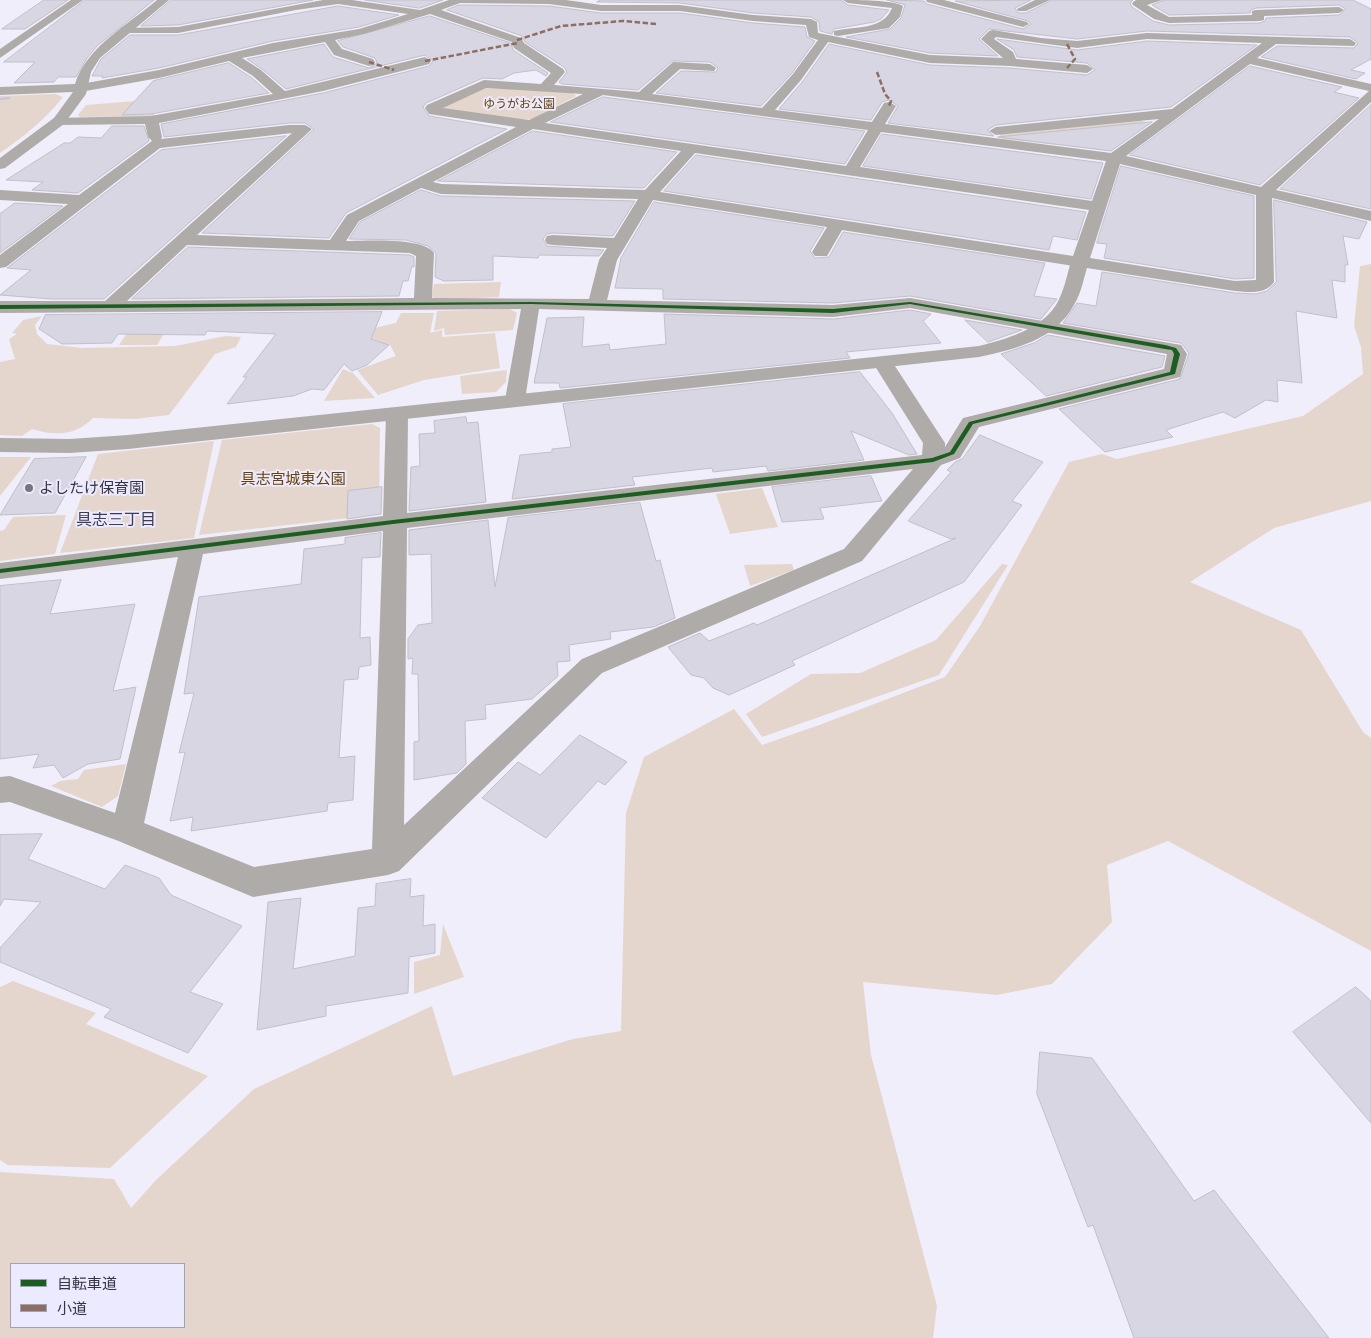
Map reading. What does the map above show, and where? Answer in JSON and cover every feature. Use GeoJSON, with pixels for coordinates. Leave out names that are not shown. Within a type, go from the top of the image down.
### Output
{"type":"FeatureCollection","features":[{"type":"Feature","properties":{"kind":"street"},"geometry":{"type":"LineString","coordinates":[[0,54],[78,0]]}},
{"type":"Feature","properties":{"kind":"street"},"geometry":{"type":"LineString","coordinates":[[0,164],[59,121],[72,105],[90,64],[126,30],[164,0]]}},
{"type":"Feature","properties":{"kind":"street"},"geometry":{"type":"LineString","coordinates":[[0,91],[80,88],[159,74],[227,57],[360,32],[429,12],[459,0],[549,0],[587,3],[602,8],[670,4],[732,15],[811,22],[825,20]]}},
{"type":"Feature","properties":{"kind":"street"},"geometry":{"type":"LineString","coordinates":[[931,0],[1038,27]]}},
{"type":"Feature","properties":{"kind":"street"},"geometry":{"type":"LineString","coordinates":[[1022,9],[1046,0]]}},
{"type":"Feature","properties":{"kind":"street"},"geometry":{"type":"LineString","coordinates":[[1157,0],[1137,3],[1158,17],[1169,20],[1339,10]]}},
{"type":"Feature","properties":{"kind":"street"},"geometry":{"type":"LineString","coordinates":[[126,30],[178,30],[209,36],[293,4],[344,1],[429,12],[517,40],[518,45],[558,72],[544,88]]}},
{"type":"Feature","properties":{"kind":"street"},"geometry":{"type":"LineString","coordinates":[[819,36],[885,26],[904,6],[847,3]]}},
{"type":"Feature","properties":{"kind":"street"},"geometry":{"type":"LineString","coordinates":[[666,25],[657,24],[669,12],[670,4]]}},
{"type":"Feature","properties":{"kind":"street"},"geometry":{"type":"LineString","coordinates":[[1241,4],[1258,16],[1273,41]]}},
{"type":"Feature","properties":{"kind":"street"},"geometry":{"type":"LineString","coordinates":[[732,15],[745,7]]}},
{"type":"Feature","properties":{"kind":"street"},"geometry":{"type":"LineString","coordinates":[[271,12],[293,20]]}},
{"type":"Feature","properties":{"kind":"street"},"geometry":{"type":"LineString","coordinates":[[811,22],[819,36]]}},
{"type":"Feature","properties":{"kind":"street"},"geometry":{"type":"LineString","coordinates":[[1010,62],[1009,55],[987,39],[993,33],[1013,22]]}},
{"type":"Feature","properties":{"kind":"street"},"geometry":{"type":"LineString","coordinates":[[979,28],[993,33],[1030,40],[1087,44],[1147,36],[1350,43]]}},
{"type":"Feature","properties":{"kind":"street"},"geometry":{"type":"LineString","coordinates":[[1055,30],[1084,38],[1087,44]]}},
{"type":"Feature","properties":{"kind":"street"},"geometry":{"type":"LineString","coordinates":[[800,35],[819,36],[930,59],[1010,62],[1087,69]]}},
{"type":"Feature","properties":{"kind":"street"},"geometry":{"type":"LineString","coordinates":[[209,36],[227,57],[257,73],[282,95]]}},
{"type":"Feature","properties":{"kind":"street"},"geometry":{"type":"LineString","coordinates":[[766,112],[797,77],[819,36]]}},
{"type":"Feature","properties":{"kind":"street"},"geometry":{"type":"LineString","coordinates":[[328,38],[338,52],[369,62]]}},
{"type":"Feature","properties":{"kind":"street"},"geometry":{"type":"LineString","coordinates":[[1114,40],[1129,48]]}},
{"type":"Feature","properties":{"kind":"street"},"geometry":{"type":"LineString","coordinates":[[0,445],[70,446],[128,442],[883,363],[996,349],[1022,341],[1045,328],[1062,310],[1114,158],[1273,41]]}},
{"type":"Feature","properties":{"kind":"street"},"geometry":{"type":"LineString","coordinates":[[59,121],[151,120],[322,89],[404,70],[425,60]]}},
{"type":"Feature","properties":{"kind":"street"},"geometry":{"type":"LineString","coordinates":[[1248,60],[1371,88]]}},
{"type":"Feature","properties":{"kind":"street"},"geometry":{"type":"LineString","coordinates":[[642,96],[677,65],[710,68]]}},
{"type":"Feature","properties":{"kind":"street"},"geometry":{"type":"LineString","coordinates":[[1097,206],[530,126],[434,111],[432,108],[484,84],[601,91],[960,136],[1114,158],[1371,216]]}},
{"type":"Feature","properties":{"kind":"street"},"geometry":{"type":"LineString","coordinates":[[336,245],[353,218],[601,91]]}},
{"type":"Feature","properties":{"kind":"street"},"geometry":{"type":"LineString","coordinates":[[1264,192],[1356,118],[1371,95]]}},
{"type":"Feature","properties":{"kind":"street"},"geometry":{"type":"LineString","coordinates":[[850,171],[875,126],[889,106]]}},
{"type":"Feature","properties":{"kind":"street"},"geometry":{"type":"LineString","coordinates":[[960,136],[1175,112]]}},
{"type":"Feature","properties":{"kind":"street"},"geometry":{"type":"LineString","coordinates":[[151,120],[156,144]]}},
{"type":"Feature","properties":{"kind":"street"},"geometry":{"type":"LineString","coordinates":[[0,263],[156,144],[289,129],[305,129],[110,306]]}},
{"type":"Feature","properties":{"kind":"street"},"geometry":{"type":"LineString","coordinates":[[597,304],[608,260],[649,195],[691,148]]}},
{"type":"Feature","properties":{"kind":"street"},"geometry":{"type":"LineString","coordinates":[[418,184],[441,189],[649,195],[1080,262],[1256,287],[1265,282],[1264,192]]}},
{"type":"Feature","properties":{"kind":"street"},"geometry":{"type":"LineString","coordinates":[[0,195],[83,200]]}},
{"type":"Feature","properties":{"kind":"street"},"geometry":{"type":"LineString","coordinates":[[821,252],[836,224]]}},
{"type":"Feature","properties":{"kind":"street"},"geometry":{"type":"LineString","coordinates":[[184,240],[412,248],[425,253],[422,305]]}},
{"type":"Feature","properties":{"kind":"street"},"geometry":{"type":"LineString","coordinates":[[553,240],[619,243]]}},
{"type":"Feature","properties":{"kind":"street"},"geometry":{"type":"LineString","coordinates":[[0,307],[530,303],[833,311],[910,303],[1174,349],[1177,354],[1173,373],[971,423],[952,453],[933,460],[393,522],[0,571]]}},
{"type":"Feature","properties":{"kind":"street"},"geometry":{"type":"LineString","coordinates":[[515,400],[530,303]]}},
{"type":"Feature","properties":{"kind":"street"},"geometry":{"type":"LineString","coordinates":[[0,790],[10,789],[127,830],[253,882],[388,861],[592,666],[853,555],[933,460],[934,443],[883,363]]}},
{"type":"Feature","properties":{"kind":"street"},"geometry":{"type":"LineString","coordinates":[[388,861],[393,522],[397,414]]}},
{"type":"Feature","properties":{"kind":"street"},"geometry":{"type":"LineString","coordinates":[[127,830],[192,548]]}},
{"type":"Feature","properties":{"kind":"green space","name":"ゆうがお公園"},"geometry":{"type":"Polygon","coordinates":[[[479,88],[572,91],[576,96],[532,119],[518,120],[445,110],[443,105],[479,88]]]}},
{"type":"Feature","properties":{"kind":"green space"},"geometry":{"type":"Polygon","coordinates":[[[55,94],[63,97],[49,113],[26,134],[0,153],[0,96],[55,94]]]}},
{"type":"Feature","properties":{"kind":"green space"},"geometry":{"type":"Polygon","coordinates":[[[147,100],[155,116],[80,117],[78,115],[86,105],[147,100]]]}},
{"type":"Feature","properties":{"kind":"green space"},"geometry":{"type":"Polygon","coordinates":[[[1130,117],[1145,122],[1103,150],[1002,139],[999,133],[1130,117]]]}},
{"type":"Feature","properties":{"kind":"green space"},"geometry":{"type":"Polygon","coordinates":[[[1371,264],[1371,501],[1274,528],[1190,582],[1301,630],[1363,732],[1371,738],[1371,951],[1168,841],[1107,865],[1112,922],[1052,984],[997,995],[863,982],[871,1055],[937,1306],[933,1338],[0,1338],[0,1172],[114,1179],[131,1208],[156,1180],[254,1089],[432,1006],[453,1076],[573,1039],[621,1031],[626,813],[644,757],[734,709],[762,745],[945,677],[980,626],[1069,462],[1102,454],[1117,459],[1303,416],[1363,374],[1361,347],[1354,326],[1360,266],[1371,264]]]}},
{"type":"Feature","properties":{"kind":"green space"},"geometry":{"type":"Polygon","coordinates":[[[501,282],[499,297],[439,300],[432,297],[434,284],[501,282]]]}},
{"type":"Feature","properties":{"kind":"green space"},"geometry":{"type":"Polygon","coordinates":[[[510,309],[517,313],[513,330],[445,335],[444,328],[434,331],[437,311],[510,309]]]}},
{"type":"Feature","properties":{"kind":"green space"},"geometry":{"type":"Polygon","coordinates":[[[401,313],[434,313],[430,333],[442,330],[442,337],[495,333],[500,368],[424,380],[378,395],[357,370],[396,356],[390,345],[370,338],[365,330],[396,323],[401,313]]]}},
{"type":"Feature","properties":{"kind":"green space"},"geometry":{"type":"Polygon","coordinates":[[[139,315],[176,315],[157,345],[119,345],[139,315]]]}},
{"type":"Feature","properties":{"kind":"green space"},"geometry":{"type":"Polygon","coordinates":[[[42,316],[35,325],[37,334],[47,344],[82,348],[175,346],[226,336],[241,337],[236,347],[215,354],[169,415],[134,419],[93,418],[79,428],[64,433],[48,433],[32,429],[22,436],[0,435],[0,362],[15,359],[9,339],[17,334],[12,333],[23,320],[42,316]]]}},
{"type":"Feature","properties":{"kind":"green space"},"geometry":{"type":"Polygon","coordinates":[[[343,369],[353,373],[375,398],[324,401],[343,369]]]}},
{"type":"Feature","properties":{"kind":"green space"},"geometry":{"type":"Polygon","coordinates":[[[507,370],[506,382],[496,392],[462,394],[460,376],[507,370]]]}},
{"type":"Feature","properties":{"kind":"green space","name":"具志宮城東公園"},"geometry":{"type":"Polygon","coordinates":[[[372,424],[380,428],[379,508],[367,516],[199,535],[222,440],[372,424]]]}},
{"type":"Feature","properties":{"kind":"green space"},"geometry":{"type":"Polygon","coordinates":[[[214,441],[194,538],[60,553],[98,454],[214,441]]]}},
{"type":"Feature","properties":{"kind":"green space"},"geometry":{"type":"Polygon","coordinates":[[[0,457],[31,457],[0,496],[0,457]]]}},
{"type":"Feature","properties":{"kind":"green space"},"geometry":{"type":"Polygon","coordinates":[[[762,488],[778,527],[730,534],[716,494],[762,488]]]}},
{"type":"Feature","properties":{"kind":"green space"},"geometry":{"type":"Polygon","coordinates":[[[66,515],[55,554],[0,561],[0,531],[4,530],[13,517],[66,515]]]}},
{"type":"Feature","properties":{"kind":"green space"},"geometry":{"type":"Polygon","coordinates":[[[792,564],[794,570],[750,586],[744,565],[792,564]]]}},
{"type":"Feature","properties":{"kind":"green space"},"geometry":{"type":"Polygon","coordinates":[[[1002,564],[1008,565],[939,675],[762,737],[746,714],[811,674],[860,673],[936,640],[1002,564]]]}},
{"type":"Feature","properties":{"kind":"green space"},"geometry":{"type":"Polygon","coordinates":[[[126,764],[118,796],[102,807],[51,786],[60,781],[78,779],[84,770],[126,764]]]}},
{"type":"Feature","properties":{"kind":"green space"},"geometry":{"type":"Polygon","coordinates":[[[443,924],[464,977],[414,994],[414,962],[440,955],[443,924]]]}},
{"type":"Feature","properties":{"kind":"green space"},"geometry":{"type":"Polygon","coordinates":[[[13,981],[96,1013],[86,1024],[208,1076],[110,1168],[8,1165],[0,1160],[0,987],[13,981]]]}},
{"type":"Feature","properties":{"kind":"building"},"geometry":{"type":"Polygon","coordinates":[[[44,0],[68,0],[25,29],[2,29],[44,0]]]}},
{"type":"Feature","properties":{"kind":"building"},"geometry":{"type":"Polygon","coordinates":[[[85,0],[154,0],[97,46],[87,58],[76,77],[58,77],[54,82],[14,83],[35,62],[4,62],[85,0]]]}},
{"type":"Feature","properties":{"kind":"building"},"geometry":{"type":"Polygon","coordinates":[[[171,0],[313,0],[178,25],[141,26],[171,0]]]}},
{"type":"Feature","properties":{"kind":"building"},"geometry":{"type":"Polygon","coordinates":[[[365,0],[443,0],[420,8],[365,0]]]}},
{"type":"Feature","properties":{"kind":"building"},"geometry":{"type":"Polygon","coordinates":[[[601,0],[841,0],[848,5],[889,10],[881,19],[874,22],[834,29],[832,34],[820,31],[819,22],[811,17],[753,13],[680,3],[597,2],[601,0]]]}},
{"type":"Feature","properties":{"kind":"building"},"geometry":{"type":"Polygon","coordinates":[[[887,0],[924,1],[927,4],[1023,29],[1031,24],[1028,21],[955,1],[1031,0],[1015,8],[1018,13],[1026,13],[1052,0],[1133,0],[1130,3],[1132,7],[1153,21],[1169,25],[1260,23],[1265,21],[1266,18],[1339,15],[1346,9],[1339,5],[1256,8],[1251,10],[1250,13],[1169,15],[1152,5],[1164,0],[1353,0],[1371,9],[1371,59],[1351,70],[1365,73],[1356,79],[1261,57],[1277,46],[1354,48],[1358,43],[1350,37],[1147,31],[1077,39],[989,29],[979,39],[998,56],[930,53],[846,37],[890,29],[901,18],[905,5],[887,0]]]}},
{"type":"Feature","properties":{"kind":"building"},"geometry":{"type":"Polygon","coordinates":[[[459,5],[549,6],[601,13],[680,13],[753,23],[805,27],[807,37],[815,41],[792,73],[761,106],[656,93],[681,71],[716,72],[718,68],[710,62],[672,61],[638,90],[562,84],[559,82],[567,72],[564,67],[525,42],[522,36],[447,10],[459,5]]]}},
{"type":"Feature","properties":{"kind":"building"},"geometry":{"type":"Polygon","coordinates":[[[338,6],[399,15],[359,27],[273,41],[159,68],[102,78],[103,76],[92,76],[101,59],[130,35],[178,35],[338,6]]]}},
{"type":"Feature","properties":{"kind":"building"},"geometry":{"type":"Polygon","coordinates":[[[430,16],[511,43],[513,50],[548,73],[546,76],[536,70],[514,73],[502,79],[483,78],[426,103],[423,107],[429,116],[507,129],[346,213],[329,238],[202,233],[314,129],[305,123],[289,123],[164,137],[161,124],[323,93],[429,66],[433,61],[425,55],[286,89],[247,59],[324,44],[333,57],[369,68],[377,63],[375,58],[343,47],[338,41],[430,16]]]}},
{"type":"Feature","properties":{"kind":"building"},"geometry":{"type":"Polygon","coordinates":[[[997,39],[1077,50],[1147,41],[1257,45],[1171,107],[996,125],[987,130],[994,136],[888,123],[898,106],[889,100],[882,102],[871,120],[779,109],[803,81],[829,44],[930,65],[1010,68],[1087,75],[1095,70],[1087,63],[1017,57],[1014,50],[997,39]]]}},
{"type":"Feature","properties":{"kind":"building"},"geometry":{"type":"Polygon","coordinates":[[[229,63],[252,78],[269,93],[151,114],[122,115],[153,81],[229,63]]]}},
{"type":"Feature","properties":{"kind":"building"},"geometry":{"type":"Polygon","coordinates":[[[1250,66],[1342,87],[1334,92],[1359,98],[1260,185],[1130,155],[1250,66]]]}},
{"type":"Feature","properties":{"kind":"building"},"geometry":{"type":"Polygon","coordinates":[[[603,97],[865,131],[845,164],[551,122],[603,97]]]}},
{"type":"Feature","properties":{"kind":"building"},"geometry":{"type":"Polygon","coordinates":[[[1371,105],[1371,209],[1280,189],[1371,105]]]}},
{"type":"Feature","properties":{"kind":"building"},"geometry":{"type":"Polygon","coordinates":[[[1152,122],[1111,151],[998,137],[1152,122]]]}},
{"type":"Feature","properties":{"kind":"building"},"geometry":{"type":"Polygon","coordinates":[[[112,126],[144,126],[149,141],[78,193],[32,190],[43,182],[6,180],[64,143],[70,143],[78,137],[101,138],[112,126]]]}},
{"type":"Feature","properties":{"kind":"building"},"geometry":{"type":"Polygon","coordinates":[[[533,131],[677,152],[644,188],[438,181],[533,131]]]}},
{"type":"Feature","properties":{"kind":"building"},"geometry":{"type":"Polygon","coordinates":[[[882,134],[1103,163],[1091,199],[863,166],[882,134]]]}},
{"type":"Feature","properties":{"kind":"building"},"geometry":{"type":"Polygon","coordinates":[[[286,136],[104,299],[52,299],[0,295],[31,270],[7,268],[161,150],[286,136]]]}},
{"type":"Feature","properties":{"kind":"building"},"geometry":{"type":"Polygon","coordinates":[[[696,155],[1086,212],[1077,240],[1053,236],[1049,250],[664,191],[696,155]]]}},
{"type":"Feature","properties":{"kind":"building"},"geometry":{"type":"Polygon","coordinates":[[[1121,166],[1254,196],[1254,278],[1235,279],[1104,258],[1107,244],[1097,243],[1121,166]]]}},
{"type":"Feature","properties":{"kind":"building"},"geometry":{"type":"Polygon","coordinates":[[[421,190],[441,196],[635,201],[613,236],[553,233],[547,234],[543,239],[547,246],[604,250],[599,256],[539,255],[538,258],[493,256],[493,280],[444,281],[435,277],[436,253],[428,246],[406,240],[349,239],[360,222],[421,190]]]}},
{"type":"Feature","properties":{"kind":"building"},"geometry":{"type":"Polygon","coordinates":[[[1274,200],[1367,222],[1359,239],[1343,236],[1348,265],[1345,265],[1345,282],[1332,280],[1337,318],[1296,311],[1302,383],[1277,380],[1278,402],[1266,400],[1235,418],[1223,412],[1166,430],[1173,437],[1105,452],[1059,409],[1180,379],[1189,353],[1181,343],[1063,323],[1077,303],[1096,306],[1102,272],[1235,293],[1256,294],[1267,291],[1276,282],[1274,200]]]}},
{"type":"Feature","properties":{"kind":"building"},"geometry":{"type":"Polygon","coordinates":[[[654,202],[824,228],[810,251],[815,258],[829,257],[843,232],[1045,263],[1034,296],[1057,299],[1041,319],[910,296],[833,303],[663,299],[663,289],[615,288],[621,258],[654,202]]]}},
{"type":"Feature","properties":{"kind":"building"},"geometry":{"type":"Polygon","coordinates":[[[15,203],[63,206],[0,253],[0,214],[15,203]]]}},
{"type":"Feature","properties":{"kind":"building"},"geometry":{"type":"Polygon","coordinates":[[[188,247],[410,255],[414,257],[414,267],[412,266],[408,281],[403,281],[399,296],[132,299],[188,247]]]}},
{"type":"Feature","properties":{"kind":"building"},"geometry":{"type":"Polygon","coordinates":[[[910,310],[931,314],[923,321],[941,343],[846,352],[850,358],[560,388],[559,383],[534,383],[547,318],[584,317],[582,347],[609,344],[610,350],[666,344],[664,314],[833,319],[910,310]]]}},
{"type":"Feature","properties":{"kind":"building"},"geometry":{"type":"Polygon","coordinates":[[[382,312],[371,339],[389,345],[367,365],[352,371],[344,364],[324,390],[312,389],[293,396],[227,404],[247,377],[243,377],[276,334],[207,331],[205,335],[118,334],[112,343],[62,344],[39,329],[45,315],[382,312]]]}},
{"type":"Feature","properties":{"kind":"building"},"geometry":{"type":"Polygon","coordinates":[[[965,320],[1022,330],[988,342],[965,320]]]}},
{"type":"Feature","properties":{"kind":"building"},"geometry":{"type":"Polygon","coordinates":[[[1048,335],[1165,356],[1162,367],[1046,396],[1001,354],[1034,343],[1048,335]]]}},
{"type":"Feature","properties":{"kind":"building"},"geometry":{"type":"Polygon","coordinates":[[[860,372],[892,413],[917,454],[909,455],[851,431],[864,460],[768,471],[766,466],[713,472],[712,468],[632,477],[635,485],[512,499],[520,455],[552,452],[552,449],[571,447],[563,404],[860,372]]]}},
{"type":"Feature","properties":{"kind":"building"},"geometry":{"type":"Polygon","coordinates":[[[466,417],[467,423],[478,422],[486,502],[409,511],[411,467],[420,466],[419,434],[435,433],[434,421],[466,417]]]}},
{"type":"Feature","properties":{"kind":"building"},"geometry":{"type":"Polygon","coordinates":[[[980,435],[1043,462],[1012,501],[1022,505],[964,582],[792,661],[795,665],[729,695],[713,688],[704,678],[691,675],[668,647],[700,633],[709,641],[754,623],[757,625],[956,538],[951,539],[908,521],[951,472],[947,470],[955,462],[962,459],[980,435]]]}},
{"type":"Feature","properties":{"kind":"building"},"geometry":{"type":"Polygon","coordinates":[[[86,457],[55,513],[0,515],[34,459],[86,457]]]}},
{"type":"Feature","properties":{"kind":"building"},"geometry":{"type":"Polygon","coordinates":[[[871,476],[882,501],[820,508],[824,519],[782,522],[772,487],[871,476]]]}},
{"type":"Feature","properties":{"kind":"building"},"geometry":{"type":"Polygon","coordinates":[[[382,487],[381,514],[347,519],[348,491],[382,487]]]}},
{"type":"Feature","properties":{"kind":"building"},"geometry":{"type":"Polygon","coordinates":[[[640,503],[656,561],[660,560],[675,618],[653,627],[610,632],[611,639],[569,645],[570,661],[557,662],[558,676],[532,699],[485,705],[486,719],[465,721],[466,764],[457,773],[414,780],[414,742],[419,741],[418,674],[412,674],[413,658],[408,659],[408,639],[418,625],[432,623],[431,554],[409,555],[409,530],[488,520],[495,587],[508,518],[640,503]]]}},
{"type":"Feature","properties":{"kind":"building"},"geometry":{"type":"Polygon","coordinates":[[[381,533],[380,557],[362,558],[360,638],[370,637],[371,665],[359,667],[358,679],[344,680],[339,758],[355,756],[353,800],[328,803],[327,811],[191,831],[193,817],[170,821],[185,752],[179,753],[194,693],[184,694],[199,597],[301,584],[304,549],[345,544],[345,538],[381,533]]]}},
{"type":"Feature","properties":{"kind":"building"},"geometry":{"type":"Polygon","coordinates":[[[61,580],[50,614],[135,604],[113,691],[136,687],[120,759],[88,764],[63,778],[54,765],[33,768],[39,754],[0,759],[0,586],[61,580]]]}},
{"type":"Feature","properties":{"kind":"building"},"geometry":{"type":"Polygon","coordinates":[[[580,735],[627,762],[605,785],[598,781],[546,838],[482,798],[518,762],[540,775],[580,735]]]}},
{"type":"Feature","properties":{"kind":"building"},"geometry":{"type":"Polygon","coordinates":[[[42,834],[28,859],[105,889],[125,865],[159,878],[171,895],[242,926],[190,992],[223,1004],[188,1053],[104,1017],[111,1009],[0,962],[0,948],[41,902],[4,899],[0,906],[0,835],[42,834]]]}},
{"type":"Feature","properties":{"kind":"building"},"geometry":{"type":"Polygon","coordinates":[[[411,879],[410,897],[424,895],[423,926],[435,924],[435,953],[409,957],[408,993],[326,1006],[326,1016],[257,1030],[268,902],[301,898],[293,969],[355,956],[358,908],[375,906],[376,884],[411,879]]]}},
{"type":"Feature","properties":{"kind":"building"},"geometry":{"type":"Polygon","coordinates":[[[1356,987],[1371,1001],[1371,1123],[1293,1032],[1356,987]]]}},
{"type":"Feature","properties":{"kind":"building"},"geometry":{"type":"Polygon","coordinates":[[[1040,1052],[1092,1058],[1194,1201],[1214,1190],[1329,1338],[1134,1338],[1093,1225],[1088,1227],[1037,1094],[1040,1052]]]}},
{"type":"Feature","properties":{"kind":"waterway"},"geometry":{"type":"LineString","coordinates":[[0,99],[9,98]]}},
{"type":"Feature","properties":{"kind":"marked path"},"geometry":{"type":"LineString","coordinates":[[517,40],[561,26],[623,21],[657,24]]}},
{"type":"Feature","properties":{"kind":"marked path"},"geometry":{"type":"LineString","coordinates":[[425,61],[518,43]]}},
{"type":"Feature","properties":{"kind":"marked path"},"geometry":{"type":"LineString","coordinates":[[1067,44],[1075,59],[1067,68]]}},
{"type":"Feature","properties":{"kind":"marked path"},"geometry":{"type":"LineString","coordinates":[[369,62],[394,70]]}},
{"type":"Feature","properties":{"kind":"marked path"},"geometry":{"type":"LineString","coordinates":[[877,72],[885,94],[891,101],[889,106]]}},
{"type":"Feature","properties":{"kind":"cycle path"},"geometry":{"type":"LineString","coordinates":[[0,307],[531,303],[833,311],[910,303],[1165,347],[1174,349],[1177,354],[1173,373],[971,423],[952,453],[933,460],[393,522],[0,571]]}},
{"type":"Feature","properties":{"kind":"place","name":"よしたけ保育園"},"geometry":{"type":"Point","coordinates":[29,488]}},
{"type":"Feature","properties":{"kind":"district","name":"具志三丁目"},"geometry":{"type":"Point","coordinates":[116,520]}}]}
